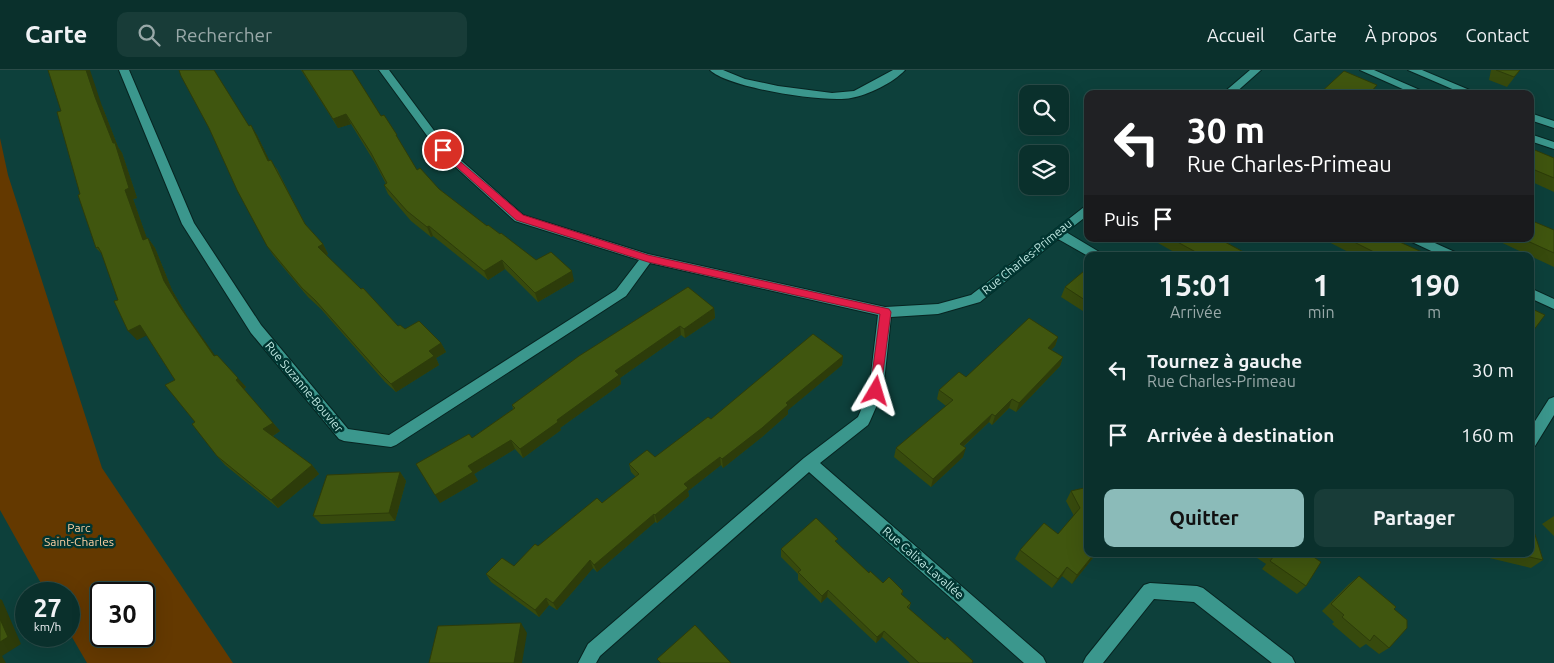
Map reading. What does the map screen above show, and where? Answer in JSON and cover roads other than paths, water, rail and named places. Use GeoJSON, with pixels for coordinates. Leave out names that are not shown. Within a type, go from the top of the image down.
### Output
{"type":"FeatureCollection","features":[{"type":"Feature","properties":{"kind":"street","name":"Rue Suzanne-Bouvier"},"geometry":{"type":"LineString","coordinates":[[124,70],[188,224],[256,329],[344,435],[391,441],[621,293],[648,258]]}},
{"type":"Feature","properties":{"kind":"street","name":"Rue Charles-Primeau"},"geometry":{"type":"LineString","coordinates":[[384,70],[443,150],[519,218],[648,258],[885,312],[938,309],[975,299],[1084,211]]}},
{"type":"Feature","properties":{"kind":"street"},"geometry":{"type":"LineString","coordinates":[[715,70],[725,76],[794,93],[847,96],[886,80],[900,70]]}},
{"type":"Feature","properties":{"kind":"street"},"geometry":{"type":"LineString","coordinates":[[1232,90],[1256,70]]}},
{"type":"Feature","properties":{"kind":"street"},"geometry":{"type":"LineString","coordinates":[[1366,70],[1414,90]]}},
{"type":"Feature","properties":{"kind":"street"},"geometry":{"type":"LineString","coordinates":[[1413,70],[1464,90]]}},
{"type":"Feature","properties":{"kind":"street"},"geometry":{"type":"LineString","coordinates":[[1534,118],[1554,125]]}},
{"type":"Feature","properties":{"kind":"street"},"geometry":{"type":"LineString","coordinates":[[1534,138],[1554,146]]}},
{"type":"Feature","properties":{"kind":"street"},"geometry":{"type":"LineString","coordinates":[[1058,233],[1090,252]]}},
{"type":"Feature","properties":{"kind":"street"},"geometry":{"type":"LineString","coordinates":[[1423,242],[1444,252]]}},
{"type":"Feature","properties":{"kind":"street"},"geometry":{"type":"LineString","coordinates":[[1534,295],[1554,304]]}},
{"type":"Feature","properties":{"kind":"street"},"geometry":{"type":"LineString","coordinates":[[587,663],[594,650],[809,463],[863,421],[876,391],[885,312]]}},
{"type":"Feature","properties":{"kind":"street"},"geometry":{"type":"LineString","coordinates":[[1534,436],[1554,403]]}},
{"type":"Feature","properties":{"kind":"street","name":"Rue Calixa-Lavallée"},"geometry":{"type":"LineString","coordinates":[[809,463],[1037,663]]}},
{"type":"Feature","properties":{"kind":"street"},"geometry":{"type":"LineString","coordinates":[[1092,663],[1150,591],[1197,594],[1286,663]]}},
{"type":"Feature","properties":{"kind":"park label","name":"Parc Saint-Charles"},"geometry":{"type":"Point","coordinates":[79,535]}}]}
